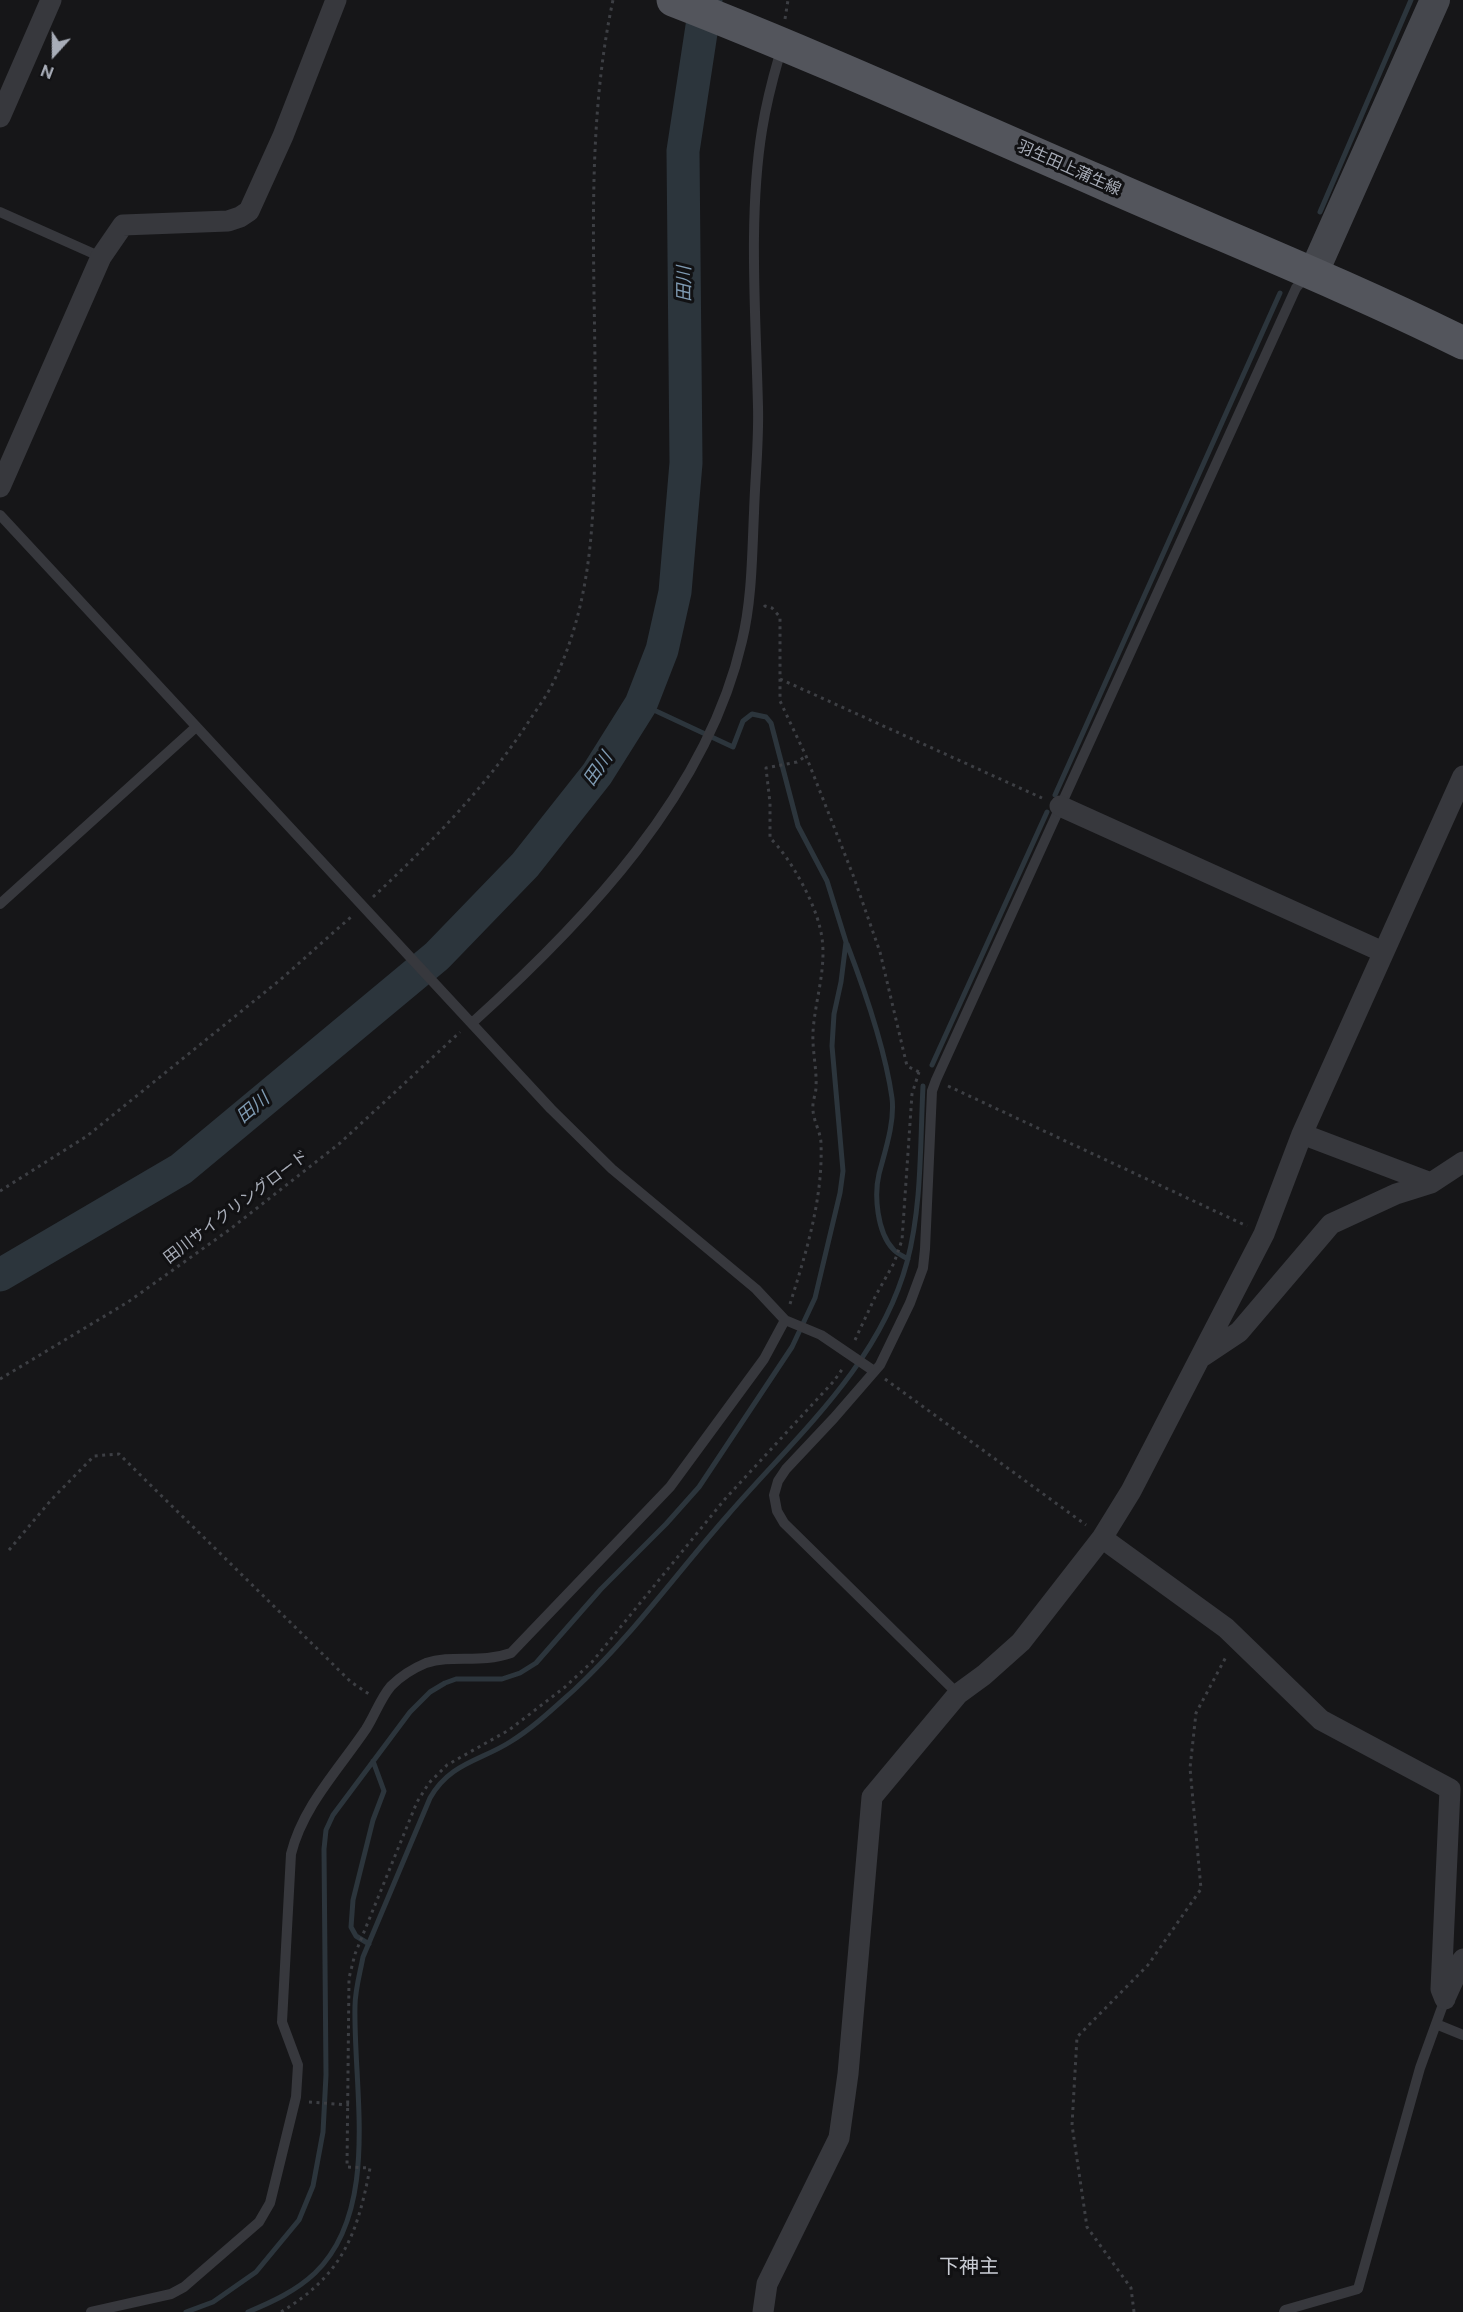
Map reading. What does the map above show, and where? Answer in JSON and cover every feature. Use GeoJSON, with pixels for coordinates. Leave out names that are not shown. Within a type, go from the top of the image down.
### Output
{"type":"FeatureCollection","features":[{"type":"Feature","properties":{"kind":"main road","name":"羽生田上蒲生線"},"geometry":{"type":"LineString","coordinates":[[673,0],[779,41],[1313,274],[1463,343]]}},
{"type":"Feature","properties":{"kind":"street"},"geometry":{"type":"LineString","coordinates":[[0,117],[51,0]]}},
{"type":"Feature","properties":{"kind":"street"},"geometry":{"type":"LineString","coordinates":[[0,488],[101,257],[123,225],[228,221],[240,217],[249,210],[283,136],[336,0]]}},
{"type":"Feature","properties":{"kind":"street"},"geometry":{"type":"LineString","coordinates":[[1313,274],[1435,0]]}},
{"type":"Feature","properties":{"kind":"street"},"geometry":{"type":"LineString","coordinates":[[763,2312],[767,2284],[839,2138],[848,2074],[872,1797],[958,1694],[984,1675],[1021,1642],[1102,1538],[1131,1491],[1264,1234],[1302,1134],[1463,776]]}},
{"type":"Feature","properties":{"kind":"street"},"geometry":{"type":"LineString","coordinates":[[1060,806],[1383,952]]}},
{"type":"Feature","properties":{"kind":"street"},"geometry":{"type":"LineString","coordinates":[[1302,1134],[1431,1184]]}},
{"type":"Feature","properties":{"kind":"street"},"geometry":{"type":"LineString","coordinates":[[1200,1359],[1239,1332],[1331,1224],[1396,1194],[1431,1184],[1463,1162]]}},
{"type":"Feature","properties":{"kind":"street"},"geometry":{"type":"LineString","coordinates":[[1102,1538],[1236,1638],[1321,1720],[1450,1789],[1441,1989],[1445,1999]]}},
{"type":"Feature","properties":{"kind":"street"},"geometry":{"type":"LineString","coordinates":[[1445,1999],[1463,1959]]}},
{"type":"Feature","properties":{"kind":"lane"},"geometry":{"type":"LineString","coordinates":[[468,1022],[512,987],[567,931],[649,835],[677,794],[698,756],[732,675],[742,641],[753,527],[758,415],[755,274],[757,178],[761,132],[779,41]]}},
{"type":"Feature","properties":{"kind":"lane"},"geometry":{"type":"LineString","coordinates":[[0,212],[101,257]]}},
{"type":"Feature","properties":{"kind":"lane"},"geometry":{"type":"LineString","coordinates":[[958,1694],[783,1523],[777,1511],[774,1495],[778,1481],[786,1469],[880,1365],[910,1303],[923,1268],[932,1091],[936,1080],[1296,288],[1313,274]]}},
{"type":"Feature","properties":{"kind":"lane"},"geometry":{"type":"LineString","coordinates":[[0,515],[366,908],[468,1022],[612,1169],[756,1288],[785,1320],[821,1335],[874,1371]]}},
{"type":"Feature","properties":{"kind":"lane"},"geometry":{"type":"LineString","coordinates":[[0,904],[196,728]]}},
{"type":"Feature","properties":{"kind":"lane"},"geometry":{"type":"LineString","coordinates":[[91,2312],[171,2294],[184,2287],[259,2222],[270,2203],[296,2097],[298,2065],[282,2022],[291,1854],[295,1837],[313,1803],[367,1727],[380,1702],[392,1685],[406,1674],[426,1664],[445,1659],[497,1658],[511,1653],[670,1487],[764,1359],[785,1320]]}},
{"type":"Feature","properties":{"kind":"lane"},"geometry":{"type":"LineString","coordinates":[[1284,2312],[1358,2289],[1420,2068],[1445,1999]]}},
{"type":"Feature","properties":{"kind":"lane"},"geometry":{"type":"LineString","coordinates":[[1436,2024],[1463,2036]]}},
{"type":"Feature","properties":{"kind":"path"},"geometry":{"type":"LineString","coordinates":[[0,1191],[87,1136],[366,908],[464,806],[505,758],[553,684],[579,613],[591,556],[596,375],[593,260],[597,134],[603,56],[613,0]]}},
{"type":"Feature","properties":{"kind":"path"},"geometry":{"type":"LineString","coordinates":[[779,41],[788,0]]}},
{"type":"Feature","properties":{"kind":"path"},"geometry":{"type":"LineString","coordinates":[[760,614],[765,606],[772,608],[780,617],[780,701],[806,756],[854,875],[880,952],[907,1066],[1264,1234]]}},
{"type":"Feature","properties":{"kind":"path"},"geometry":{"type":"LineString","coordinates":[[779,678],[1060,806]]}},
{"type":"Feature","properties":{"kind":"path"},"geometry":{"type":"LineString","coordinates":[[785,1320],[805,1256],[816,1205],[821,1143],[813,1109],[816,1088],[813,1033],[821,983],[822,951],[820,928],[796,872],[784,851],[770,838],[770,803],[766,768],[794,762],[806,756]]}},
{"type":"Feature","properties":{"kind":"path","name":"田川サイクリングロード"},"geometry":{"type":"LineString","coordinates":[[0,1379],[128,1302],[229,1230],[340,1143],[468,1022]]}},
{"type":"Feature","properties":{"kind":"path"},"geometry":{"type":"LineString","coordinates":[[281,2312],[303,2298],[320,2283],[345,2252],[364,2202],[370,2168],[347,2167],[349,2105],[346,2091],[349,1978],[355,1954],[417,1802],[429,1783],[447,1765],[509,1730],[565,1687],[592,1662],[725,1500],[846,1365],[901,1244],[912,1094],[920,1072]]}},
{"type":"Feature","properties":{"kind":"path"},"geometry":{"type":"LineString","coordinates":[[874,1371],[1102,1538]]}},
{"type":"Feature","properties":{"kind":"path"},"geometry":{"type":"LineString","coordinates":[[9,1550],[52,1499],[94,1456],[119,1454],[351,1682],[380,1702]]}},
{"type":"Feature","properties":{"kind":"path"},"geometry":{"type":"LineString","coordinates":[[1134,2312],[1131,2288],[1087,2227],[1072,2125],[1077,2037],[1148,1965],[1201,1889],[1190,1768],[1196,1713],[1236,1638]]}},
{"type":"Feature","properties":{"kind":"path"},"geometry":{"type":"LineString","coordinates":[[312,2102],[349,2105]]}},
{"type":"Feature","properties":{"kind":"waterway","name":"田川"},"geometry":{"type":"LineString","coordinates":[[0,1275],[181,1169],[437,956],[525,865],[597,774],[641,704],[662,650],[675,592],[686,463],[683,151],[706,0]]}},
{"type":"Feature","properties":{"kind":"waterway"},"geometry":{"type":"LineString","coordinates":[[1320,212],[1411,0]]}},
{"type":"Feature","properties":{"kind":"waterway"},"geometry":{"type":"LineString","coordinates":[[1055,795],[1280,293]]}},
{"type":"Feature","properties":{"kind":"waterway"},"geometry":{"type":"LineString","coordinates":[[186,2312],[213,2302],[256,2272],[299,2220],[313,2186],[323,2132],[326,2075],[324,1849],[326,1830],[333,1815],[410,1712],[430,1692],[456,1679],[502,1679],[520,1673],[536,1663],[601,1589],[666,1524],[699,1487],[792,1347],[815,1298],[840,1193],[843,1171],[832,1046],[834,1014],[846,942],[827,881],[798,826],[771,723],[766,717],[752,714],[743,721],[733,747],[641,704]]}},
{"type":"Feature","properties":{"kind":"waterway"},"geometry":{"type":"LineString","coordinates":[[932,1065],[1047,812]]}},
{"type":"Feature","properties":{"kind":"waterway"},"geometry":{"type":"LineString","coordinates":[[847,944],[879,1040],[892,1098],[891,1127],[879,1174],[878,1213],[888,1242],[896,1252],[908,1259]]}},
{"type":"Feature","properties":{"kind":"waterway"},"geometry":{"type":"LineString","coordinates":[[248,2312],[292,2291],[315,2273],[336,2247],[349,2216],[356,2182],[359,2147],[355,2039],[358,1981],[363,1957],[430,1798],[438,1786],[456,1770],[519,1736],[595,1670],[727,1516],[832,1399],[855,1368],[894,1300],[907,1262],[918,1197],[923,1086]]}},
{"type":"Feature","properties":{"kind":"waterway"},"geometry":{"type":"LineString","coordinates":[[369,1944],[356,1936],[351,1927],[353,1900],[373,1820],[384,1791],[373,1761]]}},
{"type":"Feature","properties":{"kind":"district","name":"下神主"},"geometry":{"type":"Point","coordinates":[969,2267]}}]}
